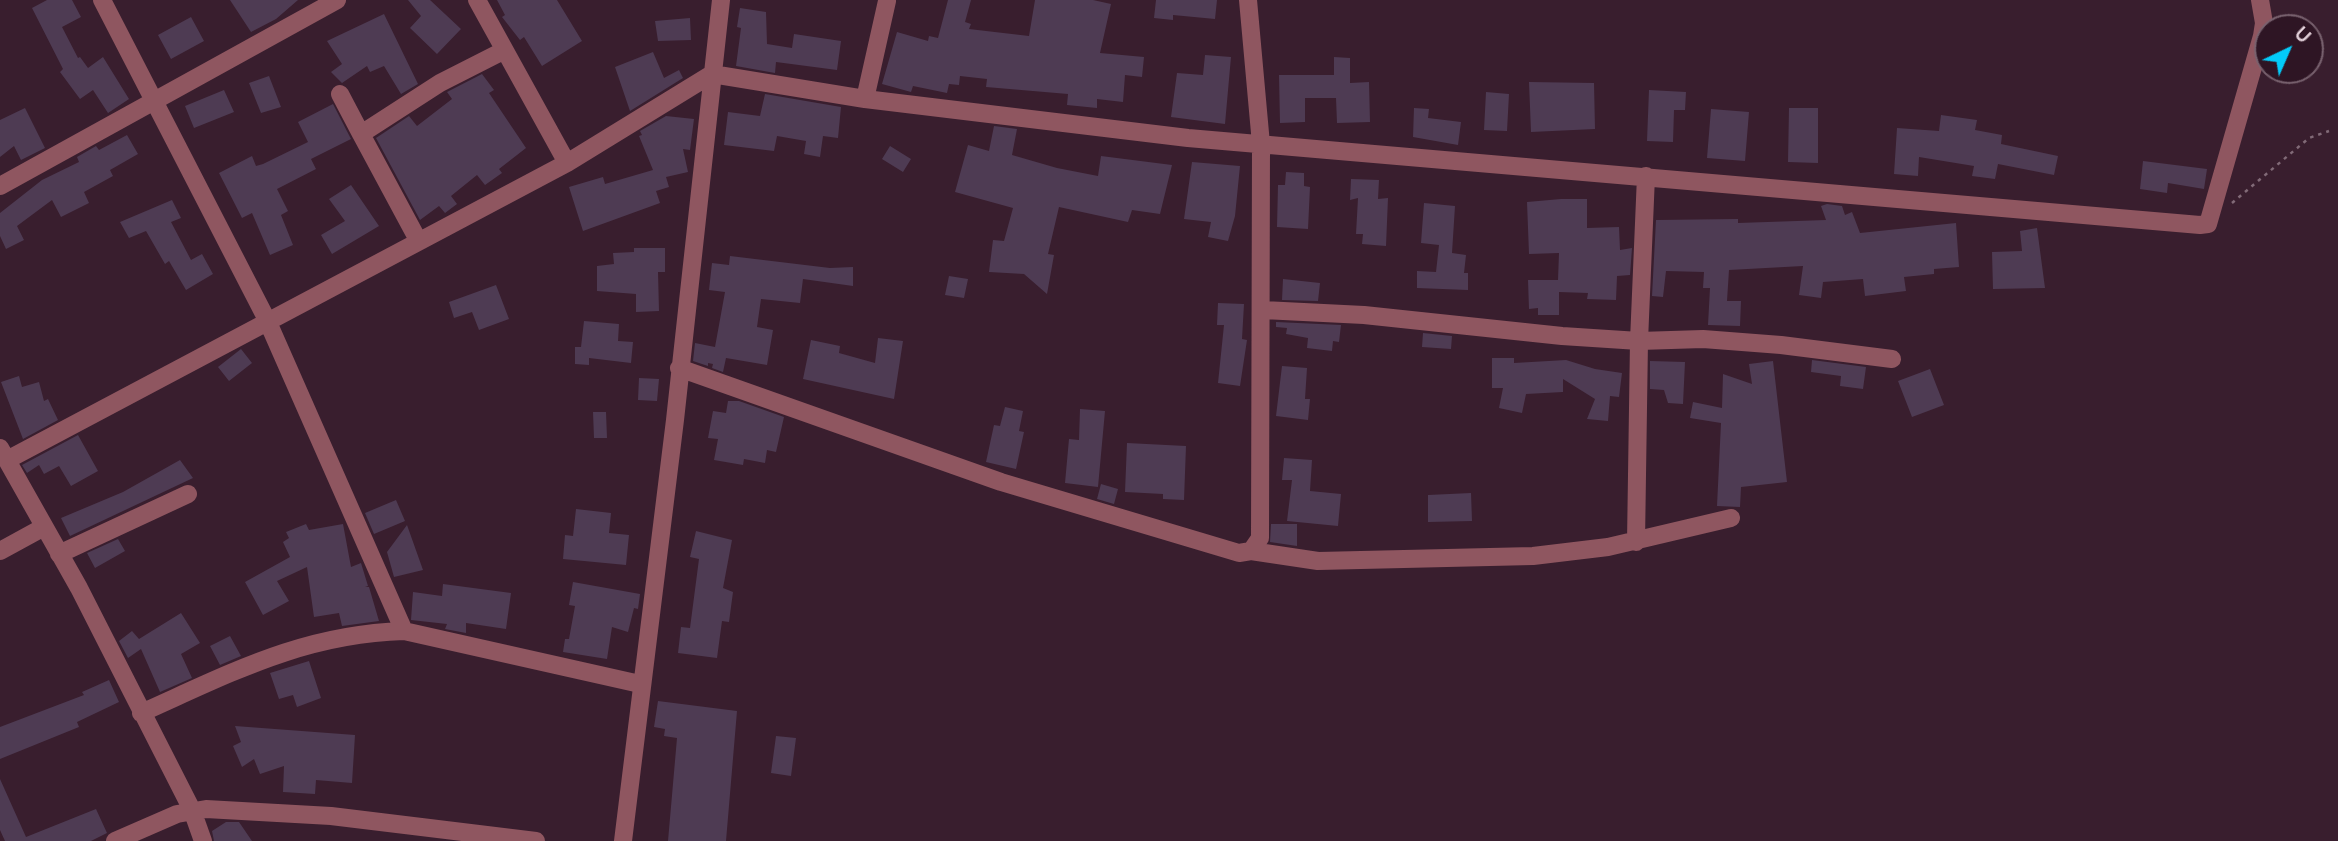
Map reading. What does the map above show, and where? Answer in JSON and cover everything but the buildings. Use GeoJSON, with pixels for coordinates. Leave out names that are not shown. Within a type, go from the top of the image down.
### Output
{"type":"FeatureCollection","features":[{"type":"Feature","properties":{"kind":"street"},"geometry":{"type":"LineString","coordinates":[[102,0],[267,320],[404,631]]}},
{"type":"Feature","properties":{"kind":"street"},"geometry":{"type":"LineString","coordinates":[[0,186],[337,0]]}},
{"type":"Feature","properties":{"kind":"street"},"geometry":{"type":"LineString","coordinates":[[477,0],[567,163]]}},
{"type":"Feature","properties":{"kind":"street"},"geometry":{"type":"LineString","coordinates":[[623,841],[640,684],[675,420],[720,0]]}},
{"type":"Feature","properties":{"kind":"street"},"geometry":{"type":"LineString","coordinates":[[1248,0],[1261,144],[1263,310],[1260,538],[1251,551]]}},
{"type":"Feature","properties":{"kind":"street"},"geometry":{"type":"LineString","coordinates":[[203,841],[192,810],[59,554],[3,454],[567,163],[712,74],[864,100],[1069,126],[1424,161],[1646,176],[2194,225],[2208,224],[2262,36],[2264,23],[2260,0]]}},
{"type":"Feature","properties":{"kind":"street"},"geometry":{"type":"LineString","coordinates":[[864,100],[887,1]]}},
{"type":"Feature","properties":{"kind":"street"},"geometry":{"type":"LineString","coordinates":[[361,134],[440,83],[503,51]]}},
{"type":"Feature","properties":{"kind":"street"},"geometry":{"type":"LineString","coordinates":[[340,94],[418,240]]}},
{"type":"Feature","properties":{"kind":"street"},"geometry":{"type":"LineString","coordinates":[[1636,542],[1639,341],[1646,176]]}},
{"type":"Feature","properties":{"kind":"street"},"geometry":{"type":"LineString","coordinates":[[1263,310],[1364,315],[1639,341],[1716,340],[1892,359]]}},
{"type":"Feature","properties":{"kind":"street"},"geometry":{"type":"LineString","coordinates":[[679,368],[1001,482],[1239,554],[1251,551],[1318,561],[1533,556],[1636,542],[1731,518]]}},
{"type":"Feature","properties":{"kind":"street"},"geometry":{"type":"LineString","coordinates":[[59,554],[188,494]]}},
{"type":"Feature","properties":{"kind":"street"},"geometry":{"type":"LineString","coordinates":[[0,551],[44,527]]}},
{"type":"Feature","properties":{"kind":"street"},"geometry":{"type":"LineString","coordinates":[[141,713],[305,644],[359,634],[404,631],[640,684]]}},
{"type":"Feature","properties":{"kind":"street"},"geometry":{"type":"LineString","coordinates":[[114,841],[192,810],[331,817],[536,841]]}},
{"type":"Feature","properties":{"kind":"path"},"geometry":{"type":"LineString","coordinates":[[2208,224],[2309,138],[2329,131]]}}]}
